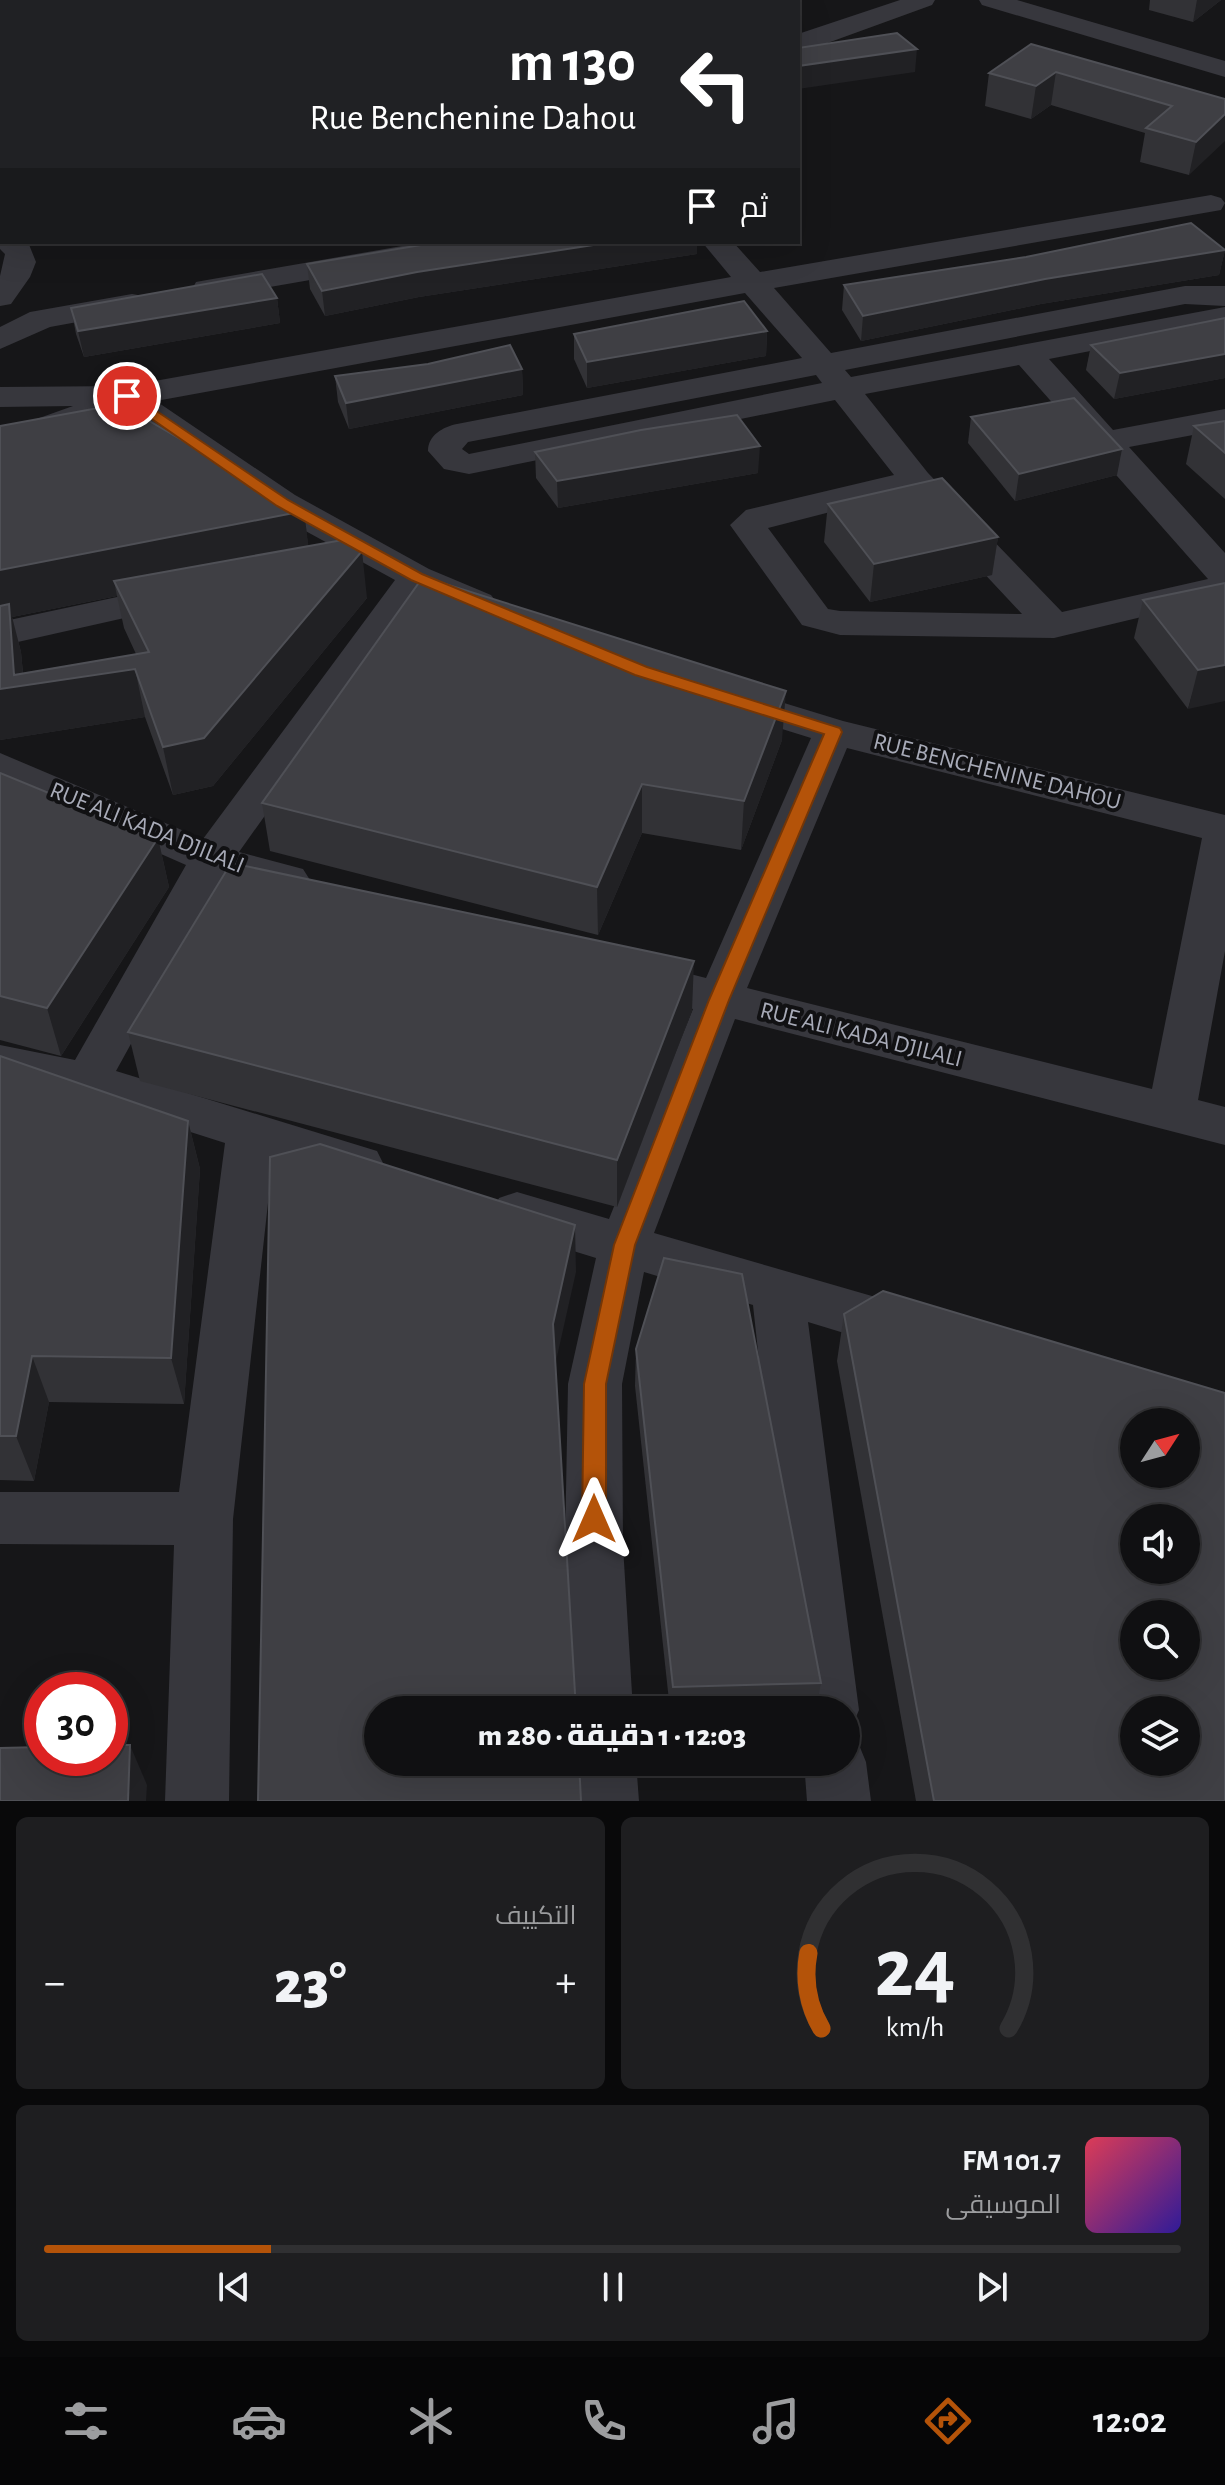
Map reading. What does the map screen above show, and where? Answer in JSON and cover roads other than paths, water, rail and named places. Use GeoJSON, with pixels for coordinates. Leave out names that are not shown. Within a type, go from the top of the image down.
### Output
{"type":"FeatureCollection","features":[{"type":"Feature","properties":{"kind":"street"},"geometry":{"type":"LineString","coordinates":[[800,42],[813,40],[923,0]]}},
{"type":"Feature","properties":{"kind":"street"},"geometry":{"type":"LineString","coordinates":[[991,0],[1225,69]]}},
{"type":"Feature","properties":{"kind":"street"},"geometry":{"type":"LineString","coordinates":[[0,397],[127,396],[754,282],[1220,204]]}},
{"type":"Feature","properties":{"kind":"street"},"geometry":{"type":"LineString","coordinates":[[0,297],[19,272],[21,258],[12,244]]}},
{"type":"Feature","properties":{"kind":"street"},"geometry":{"type":"LineString","coordinates":[[0,339],[41,319],[466,244]]}},
{"type":"Feature","properties":{"kind":"street"},"geometry":{"type":"LineString","coordinates":[[719,244],[832,375],[916,480],[1054,626]]}},
{"type":"Feature","properties":{"kind":"street"},"geometry":{"type":"LineString","coordinates":[[1225,297],[1218,294],[1185,295],[832,375],[469,464],[456,462],[445,451],[445,444],[457,434],[832,375],[1026,353],[1225,316]]}},
{"type":"Feature","properties":{"kind":"street"},"geometry":{"type":"LineString","coordinates":[[1026,353],[1225,575]]}},
{"type":"Feature","properties":{"kind":"street"},"geometry":{"type":"LineString","coordinates":[[0,443],[64,422],[127,396]]}},
{"type":"Feature","properties":{"kind":"street"},"geometry":{"type":"LineString","coordinates":[[127,396],[282,503],[416,577],[514,618]]}},
{"type":"Feature","properties":{"kind":"street"},"geometry":{"type":"LineString","coordinates":[[1107,441],[1225,419]]}},
{"type":"Feature","properties":{"kind":"street"},"geometry":{"type":"LineString","coordinates":[[916,480],[759,518],[748,525],[815,617],[840,623],[1054,626],[1225,586]]}},
{"type":"Feature","properties":{"kind":"street"},"geometry":{"type":"LineString","coordinates":[[325,562],[371,552]]}},
{"type":"Feature","properties":{"kind":"street"},"geometry":{"type":"LineString","coordinates":[[87,1081],[211,859],[416,577]]}},
{"type":"Feature","properties":{"kind":"street"},"geometry":{"type":"LineString","coordinates":[[0,634],[217,586]]}},
{"type":"Feature","properties":{"kind":"street","name":"RUE BENCHENINE DAHOU"},"geometry":{"type":"LineString","coordinates":[[700,690],[834,732],[1225,830]]}},
{"type":"Feature","properties":{"kind":"street"},"geometry":{"type":"LineString","coordinates":[[601,1696],[594,1546],[595,1384],[624,1245],[719,1000],[834,732]]}},
{"type":"Feature","properties":{"kind":"street","name":"RUE ALI KADA DJILALI"},"geometry":{"type":"LineString","coordinates":[[0,767],[211,859],[334,893]]}},
{"type":"Feature","properties":{"kind":"street"},"geometry":{"type":"LineString","coordinates":[[1172,1112],[1225,830]]}},
{"type":"Feature","properties":{"kind":"street","name":"RUE ALI KADA DJILALI"},"geometry":{"type":"LineString","coordinates":[[596,966],[719,1000],[1225,1126]]}},
{"type":"Feature","properties":{"kind":"street"},"geometry":{"type":"LineString","coordinates":[[0,1063],[87,1081],[401,1178]]}},
{"type":"Feature","properties":{"kind":"street"},"geometry":{"type":"LineString","coordinates":[[197,1801],[204,1519],[251,1133]]}},
{"type":"Feature","properties":{"kind":"street"},"geometry":{"type":"LineString","coordinates":[[475,1200],[942,1339]]}},
{"type":"Feature","properties":{"kind":"street"},"geometry":{"type":"LineString","coordinates":[[778,1292],[826,1696]]}},
{"type":"Feature","properties":{"kind":"street"},"geometry":{"type":"LineString","coordinates":[[0,1518],[204,1519]]}},
{"type":"Feature","properties":{"kind":"street"},"geometry":{"type":"LineString","coordinates":[[606,1776],[607,1801]]}},
{"type":"Feature","properties":{"kind":"street"},"geometry":{"type":"LineString","coordinates":[[836,1776],[839,1801]]}}]}
